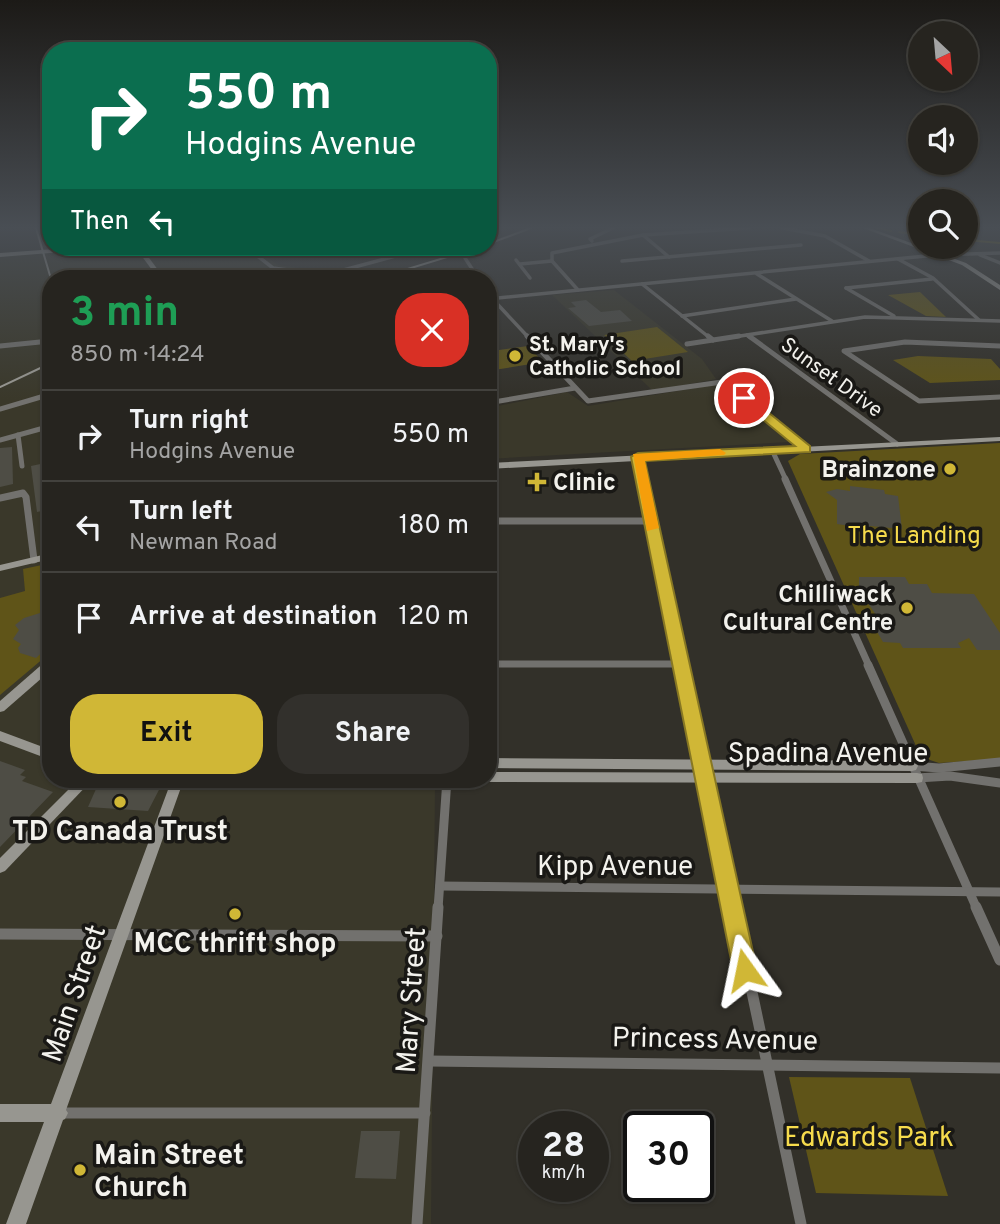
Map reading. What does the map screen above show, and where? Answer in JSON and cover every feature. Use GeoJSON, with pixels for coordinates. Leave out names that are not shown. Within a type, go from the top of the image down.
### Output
{"type":"FeatureCollection","features":[{"type":"Feature","properties":{"kind":"street"},"geometry":{"type":"LineString","coordinates":[[574,285],[578,290]]}},
{"type":"Feature","properties":{"kind":"street"},"geometry":{"type":"LineString","coordinates":[[497,296],[630,285]]}},
{"type":"Feature","properties":{"kind":"street"},"geometry":{"type":"LineString","coordinates":[[643,285],[713,340]]}},
{"type":"Feature","properties":{"kind":"street"},"geometry":{"type":"LineString","coordinates":[[775,285],[833,322]]}},
{"type":"Feature","properties":{"kind":"street"},"geometry":{"type":"LineString","coordinates":[[871,285],[846,288],[894,317]]}},
{"type":"Feature","properties":{"kind":"street"},"geometry":{"type":"LineString","coordinates":[[941,285],[980,321]]}},
{"type":"Feature","properties":{"kind":"street"},"geometry":{"type":"LineString","coordinates":[[682,316],[796,299]]}},
{"type":"Feature","properties":{"kind":"street"},"geometry":{"type":"LineString","coordinates":[[497,304],[590,402],[722,382],[806,449]]}},
{"type":"Feature","properties":{"kind":"street"},"geometry":{"type":"LineString","coordinates":[[687,344],[833,322],[894,317],[1000,321]]}},
{"type":"Feature","properties":{"kind":"street","name":"Sunset Drive"},"geometry":{"type":"LineString","coordinates":[[747,335],[897,444]]}},
{"type":"Feature","properties":{"kind":"street"},"geometry":{"type":"LineString","coordinates":[[0,346],[40,342]]}},
{"type":"Feature","properties":{"kind":"street"},"geometry":{"type":"LineString","coordinates":[[1000,346],[905,342],[844,351],[919,401],[1000,397]]}},
{"type":"Feature","properties":{"kind":"street"},"geometry":{"type":"LineString","coordinates":[[497,401],[575,388]]}},
{"type":"Feature","properties":{"kind":"street"},"geometry":{"type":"LineString","coordinates":[[0,409],[42,397]]}},
{"type":"Feature","properties":{"kind":"street"},"geometry":{"type":"LineString","coordinates":[[0,440],[42,428]]}},
{"type":"Feature","properties":{"kind":"street"},"geometry":{"type":"LineString","coordinates":[[18,435],[22,466]]}},
{"type":"Feature","properties":{"kind":"street"},"geometry":{"type":"LineString","coordinates":[[497,465],[1000,439]]}},
{"type":"Feature","properties":{"kind":"street"},"geometry":{"type":"LineString","coordinates":[[772,450],[1000,960]]}},
{"type":"Feature","properties":{"kind":"street"},"geometry":{"type":"LineString","coordinates":[[638,457],[727,888],[801,1224]]}},
{"type":"Feature","properties":{"kind":"street"},"geometry":{"type":"LineString","coordinates":[[0,498],[23,493],[26,497],[34,560]]}},
{"type":"Feature","properties":{"kind":"street"},"geometry":{"type":"LineString","coordinates":[[497,520],[651,521]]}},
{"type":"Feature","properties":{"kind":"street"},"geometry":{"type":"LineString","coordinates":[[0,568],[42,558]]}},
{"type":"Feature","properties":{"kind":"street"},"geometry":{"type":"LineString","coordinates":[[497,664],[681,664]]}},
{"type":"Feature","properties":{"kind":"street"},"geometry":{"type":"LineString","coordinates":[[0,708],[42,671]]}},
{"type":"Feature","properties":{"kind":"street"},"geometry":{"type":"LineString","coordinates":[[0,736],[42,752]]}},
{"type":"Feature","properties":{"kind":"street","name":"Spadina Avenue"},"geometry":{"type":"LineString","coordinates":[[914,772],[1000,762]]}},
{"type":"Feature","properties":{"kind":"street","name":"Spadina Avenue"},"geometry":{"type":"LineString","coordinates":[[497,763],[703,771],[914,772],[1000,783]]}},
{"type":"Feature","properties":{"kind":"street","name":"Spadina Avenue"},"geometry":{"type":"LineString","coordinates":[[497,777],[703,771]]}},
{"type":"Feature","properties":{"kind":"street"},"geometry":{"type":"LineString","coordinates":[[0,867],[78,788]]}},
{"type":"Feature","properties":{"kind":"street","name":"Main Street"},"geometry":{"type":"LineString","coordinates":[[16,1224],[59,1113],[175,788]]}},
{"type":"Feature","properties":{"kind":"street","name":"Mary Street"},"geometry":{"type":"LineString","coordinates":[[417,1224],[446,788]]}},
{"type":"Feature","properties":{"kind":"street","name":"Kipp Avenue"},"geometry":{"type":"LineString","coordinates":[[440,887],[1000,892]]}},
{"type":"Feature","properties":{"kind":"street"},"geometry":{"type":"LineString","coordinates":[[0,934],[437,936]]}},
{"type":"Feature","properties":{"kind":"street","name":"Princess Avenue"},"geometry":{"type":"LineString","coordinates":[[429,1061],[1000,1068]]}},
{"type":"Feature","properties":{"kind":"street"},"geometry":{"type":"LineString","coordinates":[[0,1113],[425,1113]]}},
{"type":"Feature","properties":{"kind":"shaded area"},"geometry":{"type":"Polygon","coordinates":[[[0,285],[42,285],[42,788],[435,788],[431,1224],[0,1224],[0,285]]]}},
{"type":"Feature","properties":{"kind":"shaded area"},"geometry":{"type":"Polygon","coordinates":[[[614,290],[702,359],[716,379],[653,391],[552,295],[614,290]]]}},
{"type":"Feature","properties":{"kind":"shaded area"},"geometry":{"type":"Polygon","coordinates":[[[719,384],[789,442],[497,458],[497,406],[567,392],[588,406],[719,384]]]}},
{"type":"Feature","properties":{"kind":"green space"},"geometry":{"type":"Polygon","coordinates":[[[920,292],[946,317],[926,316],[888,295],[920,292]]]}},
{"type":"Feature","properties":{"kind":"green space"},"geometry":{"type":"Polygon","coordinates":[[[657,327],[688,352],[632,361],[604,335],[657,327]]]}},
{"type":"Feature","properties":{"kind":"green space","name":"St. Mary's Catholic School"},"geometry":{"type":"Polygon","coordinates":[[[528,346],[543,362],[497,370],[497,348],[499,350],[528,346]]]}},
{"type":"Feature","properties":{"kind":"green space"},"geometry":{"type":"Polygon","coordinates":[[[918,356],[991,359],[1000,369],[1000,380],[930,383],[893,360],[918,356]]]}},
{"type":"Feature","properties":{"kind":"green space","name":"The Landing"},"geometry":{"type":"Polygon","coordinates":[[[1000,443],[1000,759],[939,763],[921,757],[788,461],[800,454],[1000,443]]]}},
{"type":"Feature","properties":{"kind":"green space"},"geometry":{"type":"Polygon","coordinates":[[[42,565],[42,660],[0,695],[0,598],[25,591],[23,569],[42,565]]]}},
{"type":"Feature","properties":{"kind":"green space","name":"Edwards Park"},"geometry":{"type":"Polygon","coordinates":[[[789,1077],[910,1078],[948,1196],[816,1193],[789,1077]]]}},
{"type":"Feature","properties":{"kind":"building"},"geometry":{"type":"Polygon","coordinates":[[[586,300],[601,312],[620,310],[632,321],[589,326],[568,308],[576,307],[571,302],[586,300]]]}},
{"type":"Feature","properties":{"kind":"building"},"geometry":{"type":"Polygon","coordinates":[[[12,447],[13,484],[0,487],[0,448],[12,447]]]}},
{"type":"Feature","properties":{"kind":"building"},"geometry":{"type":"Polygon","coordinates":[[[42,464],[42,511],[37,512],[31,466],[42,464]]]}},
{"type":"Feature","properties":{"kind":"building"},"geometry":{"type":"Polygon","coordinates":[[[850,486],[884,490],[885,494],[898,496],[902,529],[870,526],[870,529],[837,524],[837,500],[826,492],[837,489],[850,491],[850,486]]]}},
{"type":"Feature","properties":{"kind":"building","name":"Chilliwack Cultural Centre"},"geometry":{"type":"Polygon","coordinates":[[[859,577],[905,577],[909,584],[927,584],[932,593],[974,594],[1000,633],[1000,650],[977,650],[969,638],[958,643],[961,648],[903,648],[900,643],[883,642],[876,630],[882,627],[871,618],[876,615],[859,590],[859,577]]]}},
{"type":"Feature","properties":{"kind":"building"},"geometry":{"type":"Polygon","coordinates":[[[42,614],[42,652],[36,658],[20,653],[18,648],[21,644],[13,639],[19,630],[15,625],[24,618],[42,614]]]}},
{"type":"Feature","properties":{"kind":"building"},"geometry":{"type":"Polygon","coordinates":[[[0,761],[25,770],[20,775],[26,777],[22,781],[53,792],[0,847],[0,761]]]}},
{"type":"Feature","properties":{"kind":"building","name":"TD Canada Trust"},"geometry":{"type":"Polygon","coordinates":[[[160,788],[148,811],[88,807],[96,789],[160,788]]]}},
{"type":"Feature","properties":{"kind":"building"},"geometry":{"type":"Polygon","coordinates":[[[361,1131],[400,1131],[396,1179],[355,1178],[361,1131]]]}},
{"type":"Feature","properties":{"kind":"railway"},"geometry":{"type":"LineString","coordinates":[[0,387],[42,367]]}},
{"type":"Feature","properties":{"kind":"slow traffic"},"geometry":{"type":"LineString","coordinates":[[652,528],[638,457],[720,453]]}},
{"type":"Feature","properties":{"kind":"place","name":"St. Mary's Catholic School"},"geometry":{"type":"Point","coordinates":[515,356]}},
{"type":"Feature","properties":{"kind":"place","name":"Brainzone"},"geometry":{"type":"Point","coordinates":[950,469]}},
{"type":"Feature","properties":{"kind":"place","name":"Clinic"},"geometry":{"type":"Point","coordinates":[537,482]}},
{"type":"Feature","properties":{"kind":"place","name":"Chilliwack Cultural Centre"},"geometry":{"type":"Point","coordinates":[907,608]}},
{"type":"Feature","properties":{"kind":"place","name":"TD Canada Trust"},"geometry":{"type":"Point","coordinates":[120,802]}},
{"type":"Feature","properties":{"kind":"place","name":"MCC thrift shop"},"geometry":{"type":"Point","coordinates":[235,914]}},
{"type":"Feature","properties":{"kind":"place","name":"Main Street Church"},"geometry":{"type":"Point","coordinates":[80,1170]}},
{"type":"Feature","properties":{"kind":"route"},"geometry":{"type":"LineString","coordinates":[[744,398],[806,449],[638,457],[745,970]]}}]}
